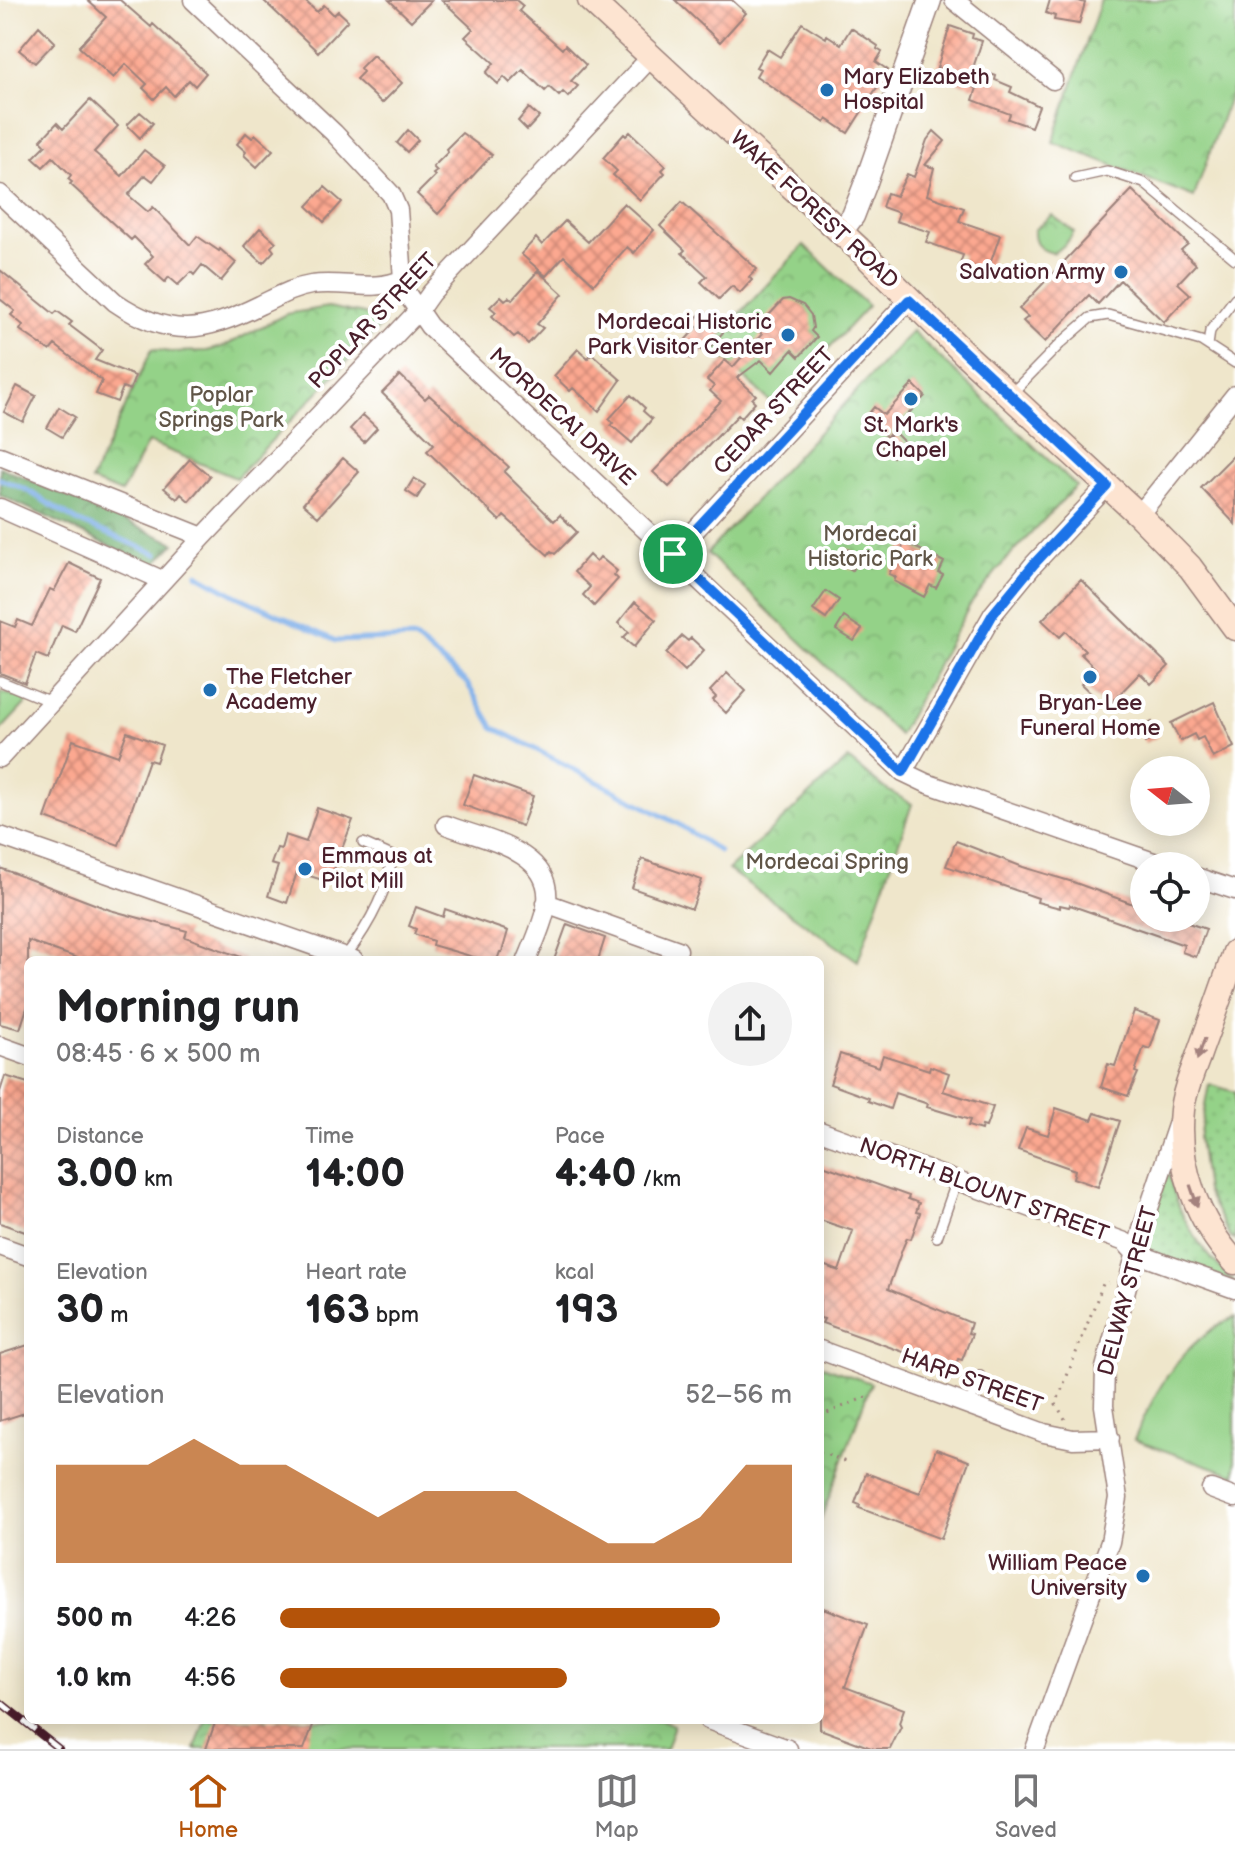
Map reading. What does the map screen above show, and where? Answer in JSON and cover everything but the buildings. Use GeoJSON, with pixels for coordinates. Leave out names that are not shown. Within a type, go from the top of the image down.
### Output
{"type":"FeatureCollection","features":[{"type":"Feature","properties":{"kind":"main road","name":"WAKE FOREST ROAD"},"geometry":{"type":"LineString","coordinates":[[590,0],[841,232],[1010,396],[1139,515],[1190,567],[1235,628]]}},
{"type":"Feature","properties":{"kind":"main road","name":"DELWAY STREET"},"geometry":{"type":"LineString","coordinates":[[1184,1101],[1235,952]]}},
{"type":"Feature","properties":{"kind":"main road"},"geometry":{"type":"LineString","coordinates":[[1184,1101],[1184,1157],[1191,1189],[1201,1216],[1218,1244],[1235,1262]]}},
{"type":"Feature","properties":{"kind":"street","name":"MORDECAI DRIVE"},"geometry":{"type":"LineString","coordinates":[[193,0],[334,133],[391,194],[399,220],[407,294],[429,326],[903,772],[926,783],[1130,854]]}},
{"type":"Feature","properties":{"kind":"street"},"geometry":{"type":"LineString","coordinates":[[841,232],[853,216],[865,185],[930,0]]}},
{"type":"Feature","properties":{"kind":"street"},"geometry":{"type":"LineString","coordinates":[[954,0],[1053,80]]}},
{"type":"Feature","properties":{"kind":"street","name":"POPLAR STREET"},"geometry":{"type":"LineString","coordinates":[[0,758],[162,580],[419,310],[431,293],[651,57]]}},
{"type":"Feature","properties":{"kind":"street"},"geometry":{"type":"LineString","coordinates":[[0,194],[115,302],[135,316],[164,326],[188,330],[210,327],[292,289],[314,284],[387,287],[403,279]]}},
{"type":"Feature","properties":{"kind":"street","name":"CEDAR STREET"},"geometry":{"type":"LineString","coordinates":[[673,554],[909,300]]}},
{"type":"Feature","properties":{"kind":"street"},"geometry":{"type":"LineString","coordinates":[[1139,515],[1235,395]]}},
{"type":"Feature","properties":{"kind":"street"},"geometry":{"type":"LineString","coordinates":[[0,456],[203,537]]}},
{"type":"Feature","properties":{"kind":"street"},"geometry":{"type":"LineString","coordinates":[[903,772],[993,614],[1034,564],[1107,486]]}},
{"type":"Feature","properties":{"kind":"street"},"geometry":{"type":"LineString","coordinates":[[0,508],[162,580]]}},
{"type":"Feature","properties":{"kind":"street"},"geometry":{"type":"LineString","coordinates":[[446,825],[521,853],[542,872],[546,903],[528,956]]}},
{"type":"Feature","properties":{"kind":"street"},"geometry":{"type":"LineString","coordinates":[[0,836],[343,956]]}},
{"type":"Feature","properties":{"kind":"street"},"geometry":{"type":"LineString","coordinates":[[1210,882],[1235,890]]}},
{"type":"Feature","properties":{"kind":"street"},"geometry":{"type":"LineString","coordinates":[[546,903],[678,950]]}},
{"type":"Feature","properties":{"kind":"street"},"geometry":{"type":"LineString","coordinates":[[0,1046],[24,1055]]}},
{"type":"Feature","properties":{"kind":"street","name":"DELWAY STREET"},"geometry":{"type":"LineString","coordinates":[[1035,1749],[1110,1542],[1118,1498],[1103,1380],[1135,1253],[1184,1101]]}},
{"type":"Feature","properties":{"kind":"street","name":"NORTH BLOUNT STREET"},"geometry":{"type":"LineString","coordinates":[[824,1132],[1125,1242],[1135,1253],[1235,1289]]}},
{"type":"Feature","properties":{"kind":"street"},"geometry":{"type":"LineString","coordinates":[[0,1246],[24,1255]]}},
{"type":"Feature","properties":{"kind":"street","name":"HARP STREET"},"geometry":{"type":"LineString","coordinates":[[824,1352],[1062,1438],[1110,1438]]}},
{"type":"Feature","properties":{"kind":"street"},"geometry":{"type":"LineString","coordinates":[[1211,1489],[1235,1498]]}},
{"type":"Feature","properties":{"kind":"street"},"geometry":{"type":"LineString","coordinates":[[750,1727],[788,1749]]}},
{"type":"Feature","properties":{"kind":"lane"},"geometry":{"type":"LineString","coordinates":[[1075,178],[1107,171],[1144,183],[1235,259]]}},
{"type":"Feature","properties":{"kind":"lane"},"geometry":{"type":"LineString","coordinates":[[1208,345],[1210,331],[1235,298]]}},
{"type":"Feature","properties":{"kind":"lane"},"geometry":{"type":"LineString","coordinates":[[1010,396],[1090,318],[1108,315],[1201,341],[1235,363]]}},
{"type":"Feature","properties":{"kind":"lane"},"geometry":{"type":"LineString","coordinates":[[0,681],[51,702]]}},
{"type":"Feature","properties":{"kind":"lane"},"geometry":{"type":"LineString","coordinates":[[350,956],[390,876],[392,856],[363,843]]}},
{"type":"Feature","properties":{"kind":"lane"},"geometry":{"type":"LineString","coordinates":[[937,1237],[957,1180]]}},
{"type":"Feature","properties":{"kind":"lane"},"geometry":{"type":"LineString","coordinates":[[969,1406],[980,1376]]}},
{"type":"Feature","properties":{"kind":"path"},"geometry":{"type":"LineString","coordinates":[[1065,1423],[1065,1417],[1056,1404],[1103,1284],[1115,1278]]}},
{"type":"Feature","properties":{"kind":"path"},"geometry":{"type":"LineString","coordinates":[[824,1414],[871,1395]]}},
{"type":"Feature","properties":{"kind":"path"},"geometry":{"type":"LineString","coordinates":[[824,1454],[846,1462]]}},
{"type":"Feature","properties":{"kind":"green space"},"geometry":{"type":"Polygon","coordinates":[[[1101,0],[1225,0],[1235,3],[1235,81],[1194,197],[1053,142],[1101,0]]]}},
{"type":"Feature","properties":{"kind":"green space"},"geometry":{"type":"Polygon","coordinates":[[[1052,215],[1074,232],[1066,244],[1053,253],[1038,246],[1034,235],[1034,230],[1052,215]]]}},
{"type":"Feature","properties":{"kind":"green space"},"geometry":{"type":"Polygon","coordinates":[[[804,245],[868,306],[775,406],[710,346],[804,245]]]}},
{"type":"Feature","properties":{"kind":"green space","name":"Poplar Springs Park"},"geometry":{"type":"Polygon","coordinates":[[[328,307],[364,314],[384,323],[236,478],[148,442],[121,493],[91,481],[152,349],[207,351],[225,346],[286,314],[328,307]]]}},
{"type":"Feature","properties":{"kind":"green space","name":"Mordecai Historic Park"},"geometry":{"type":"Polygon","coordinates":[[[912,331],[1076,486],[1004,562],[970,605],[899,735],[707,553],[912,331]]]}},
{"type":"Feature","properties":{"kind":"green space"},"geometry":{"type":"Polygon","coordinates":[[[0,467],[175,543],[153,566],[0,495],[0,467]]]}},
{"type":"Feature","properties":{"kind":"green space"},"geometry":{"type":"Polygon","coordinates":[[[0,692],[29,700],[0,731],[0,692]]]}},
{"type":"Feature","properties":{"kind":"green space","name":"Mordecai Spring"},"geometry":{"type":"Polygon","coordinates":[[[848,759],[884,788],[912,804],[858,961],[728,870],[848,759]]]}},
{"type":"Feature","properties":{"kind":"green space"},"geometry":{"type":"Polygon","coordinates":[[[1209,1084],[1235,1092],[1235,1240],[1230,1237],[1206,1191],[1199,1138],[1209,1084]]]}},
{"type":"Feature","properties":{"kind":"green space"},"geometry":{"type":"Polygon","coordinates":[[[1168,1169],[1177,1202],[1192,1232],[1211,1258],[1235,1282],[1152,1254],[1146,1247],[1168,1169]]]}},
{"type":"Feature","properties":{"kind":"green space"},"geometry":{"type":"Polygon","coordinates":[[[1235,1317],[1235,1475],[1134,1440],[1161,1385],[1186,1352],[1200,1338],[1235,1317]]]}},
{"type":"Feature","properties":{"kind":"green space"},"geometry":{"type":"Polygon","coordinates":[[[824,1366],[871,1383],[824,1511],[824,1366]]]}},
{"type":"Feature","properties":{"kind":"green space"},"geometry":{"type":"Polygon","coordinates":[[[204,1724],[674,1725],[666,1749],[195,1749],[204,1724]]]}},
{"type":"Feature","properties":{"kind":"waterway"},"geometry":{"type":"LineString","coordinates":[[0,479],[25,489],[77,521],[157,554]]}},
{"type":"Feature","properties":{"kind":"waterway"},"geometry":{"type":"LineString","coordinates":[[197,574],[237,596],[336,641],[415,638],[467,683],[493,727],[678,824],[719,851]]}},
{"type":"Feature","properties":{"kind":"railway"},"geometry":{"type":"LineString","coordinates":[[0,1702],[24,1721]]}},
{"type":"Feature","properties":{"kind":"railway"},"geometry":{"type":"LineString","coordinates":[[28,1724],[59,1749]]}},
{"type":"Feature","properties":{"kind":"place","name":"Mary Elizabeth Hospital"},"geometry":{"type":"Point","coordinates":[827,90]}},
{"type":"Feature","properties":{"kind":"place","name":"Salvation Army"},"geometry":{"type":"Point","coordinates":[1121,272]}},
{"type":"Feature","properties":{"kind":"place","name":"Mordecai Historic Park Visitor Center"},"geometry":{"type":"Point","coordinates":[788,335]}},
{"type":"Feature","properties":{"kind":"place","name":"St. Mark's Chapel"},"geometry":{"type":"Point","coordinates":[911,399]}},
{"type":"Feature","properties":{"kind":"place","name":"Bryan-Lee Funeral Home"},"geometry":{"type":"Point","coordinates":[1090,677]}},
{"type":"Feature","properties":{"kind":"place","name":"The Fletcher Academy"},"geometry":{"type":"Point","coordinates":[210,690]}},
{"type":"Feature","properties":{"kind":"place","name":"Emmaus at Pilot Mill"},"geometry":{"type":"Point","coordinates":[305,869]}},
{"type":"Feature","properties":{"kind":"place","name":"William Peace University"},"geometry":{"type":"Point","coordinates":[1143,1576]}},
{"type":"Feature","properties":{"kind":"route"},"geometry":{"type":"LineString","coordinates":[[909,300],[1107,486],[1034,564],[993,614],[903,772],[673,554],[909,300]]}}]}
